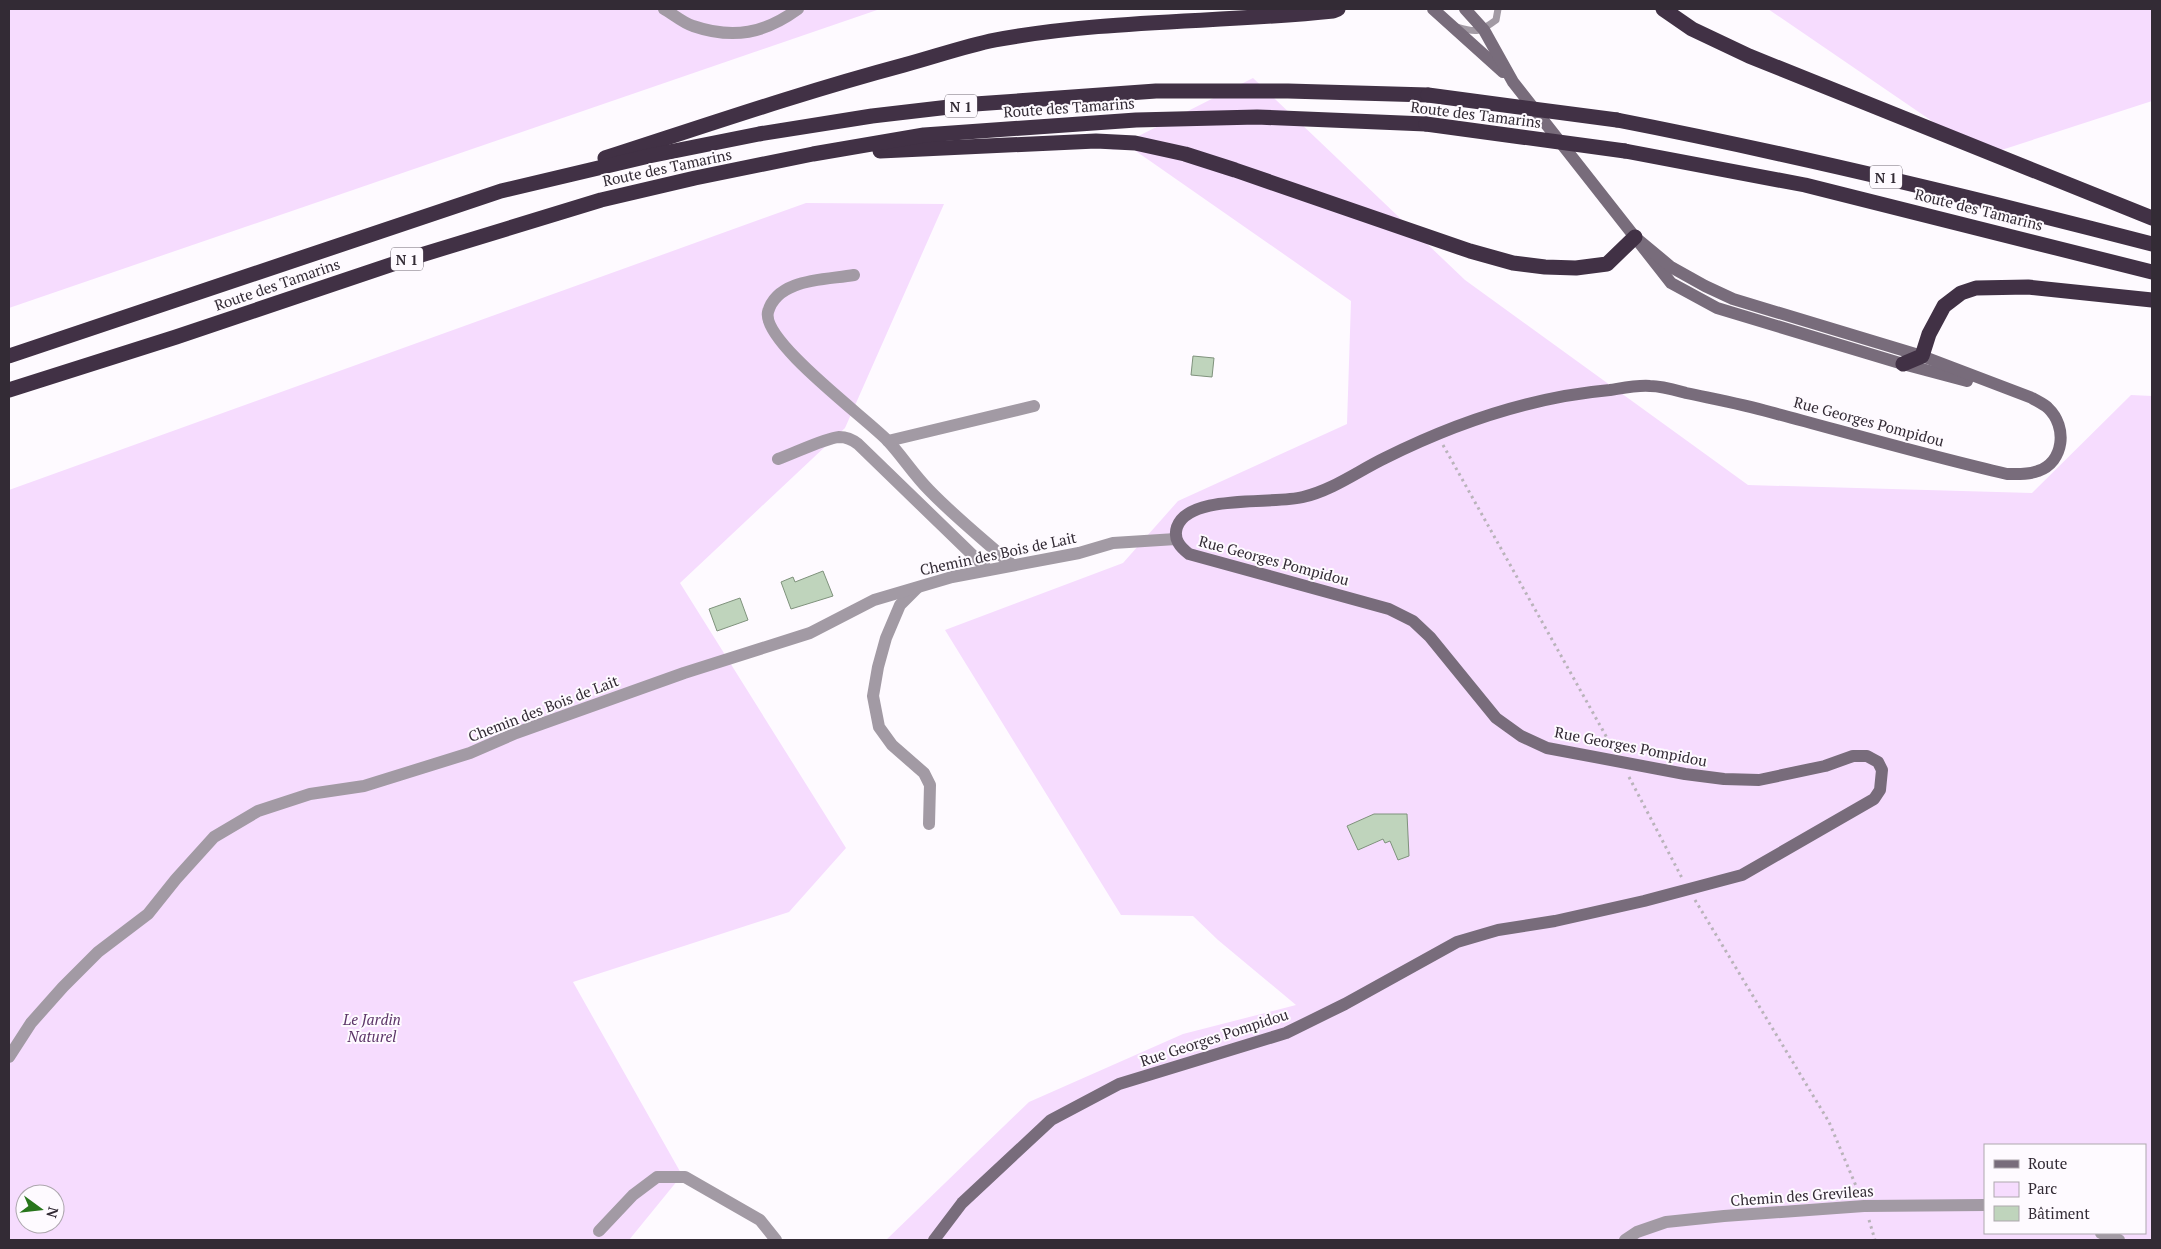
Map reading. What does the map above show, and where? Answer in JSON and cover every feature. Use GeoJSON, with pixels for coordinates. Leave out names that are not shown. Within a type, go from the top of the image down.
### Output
{"type":"FeatureCollection","features":[{"type":"Feature","properties":{"kind":"highway"},"geometry":{"type":"LineString","coordinates":[[501,191],[836,83],[995,40],[1109,26],[1174,21],[1265,18],[1338,9]]}},
{"type":"Feature","properties":{"kind":"highway"},"geometry":{"type":"LineString","coordinates":[[1663,9],[1692,29],[1749,56],[2152,218]]}},
{"type":"Feature","properties":{"kind":"highway","name":"Route des Tamarins"},"geometry":{"type":"LineString","coordinates":[[9,356],[501,191],[649,156],[760,134],[872,116],[975,104],[1156,91],[1288,91],[1428,95],[1617,120],[1827,163],[1954,193],[2152,244]]}},
{"type":"Feature","properties":{"kind":"highway","name":"Route des Tamarins"},"geometry":{"type":"LineString","coordinates":[[9,390],[176,337],[408,258],[601,200],[695,178],[813,154],[924,135],[1127,120],[1257,118],[1426,124],[1625,151],[1805,185],[2152,272]]}},
{"type":"Feature","properties":{"kind":"highway"},"geometry":{"type":"LineString","coordinates":[[813,154],[1096,141],[1135,143],[1185,154],[1461,248],[1513,263],[1576,268],[1607,264],[1636,237]]}},
{"type":"Feature","properties":{"kind":"highway"},"geometry":{"type":"LineString","coordinates":[[1903,364],[1922,356],[1930,334],[1944,306],[1960,294],[1976,288],[2028,287],[2152,300]]}},
{"type":"Feature","properties":{"kind":"main road","name":"Rue Georges Pompidou"},"geometry":{"type":"LineString","coordinates":[[1433,9],[1455,26],[1513,82],[1671,283],[1717,308],[1903,364],[2032,398]]}},
{"type":"Feature","properties":{"kind":"main road","name":"Rue Georges Pompidou"},"geometry":{"type":"LineString","coordinates":[[1466,9],[1484,30],[1513,82]]}},
{"type":"Feature","properties":{"kind":"main road","name":"Rue Georges Pompidou"},"geometry":{"type":"LineString","coordinates":[[934,1240],[962,1203],[1051,1120],[1119,1084],[1286,1033],[1345,1004],[1457,942],[1498,930],[1556,921],[1742,875],[1874,799],[1880,790],[1882,770],[1878,762],[1867,756],[1853,756],[1825,766],[1759,780],[1724,779],[1686,774],[1547,748],[1521,736],[1496,718],[1430,637],[1413,621],[1389,609],[1189,554],[1181,548],[1176,539],[1178,525],[1182,517],[1194,510],[1212,504],[1280,501],[1304,497],[1336,485],[1384,458],[1437,434],[1500,412],[1543,400],[1593,391],[1651,386],[1740,404],[2007,474],[2037,472],[2051,465],[2059,451],[2061,436],[2058,422],[2048,408],[2032,398],[1922,356],[1733,299],[1671,267],[1636,237]]}},
{"type":"Feature","properties":{"kind":"street"},"geometry":{"type":"LineString","coordinates":[[664,9],[692,26],[720,33],[752,32],[778,23],[798,9]]}},
{"type":"Feature","properties":{"kind":"street"},"geometry":{"type":"LineString","coordinates":[[854,275],[793,286],[780,293],[768,313],[769,326],[786,348],[888,441],[930,491],[1011,564]]}},
{"type":"Feature","properties":{"kind":"street"},"geometry":{"type":"LineString","coordinates":[[888,441],[1034,406]]}},
{"type":"Feature","properties":{"kind":"street"},"geometry":{"type":"LineString","coordinates":[[778,460],[834,438],[840,437],[852,440],[988,570]]}},
{"type":"Feature","properties":{"kind":"street","name":"Chemin des Bois de Lait"},"geometry":{"type":"LineString","coordinates":[[9,1056],[30,1023],[98,952],[148,914],[176,879],[214,838],[258,811],[310,794],[364,786],[470,753],[516,733],[684,673],[810,633],[874,600],[952,577],[1011,564],[1079,553],[1113,543],[1176,539]]}},
{"type":"Feature","properties":{"kind":"street"},"geometry":{"type":"LineString","coordinates":[[919,587],[900,605],[886,638],[878,666],[873,696],[879,727],[892,745],[924,773],[930,785],[929,824]]}},
{"type":"Feature","properties":{"kind":"street"},"geometry":{"type":"LineString","coordinates":[[599,1231],[633,1195],[657,1177],[685,1177],[760,1220],[776,1240]]}},
{"type":"Feature","properties":{"kind":"street","name":"Chemin des Grevileas"},"geometry":{"type":"LineString","coordinates":[[1625,1240],[1637,1232],[1666,1222],[1864,1206],[1984,1205]]}},
{"type":"Feature","properties":{"kind":"street"},"geometry":{"type":"LineString","coordinates":[[2104,1234],[2116,1239]]}},
{"type":"Feature","properties":{"kind":"lane"},"geometry":{"type":"LineString","coordinates":[[1455,26],[1474,32],[1484,30],[1496,20],[1498,9]]}},
{"type":"Feature","properties":{"kind":"path"},"geometry":{"type":"LineString","coordinates":[[1437,434],[1620,762],[1688,889],[1829,1122],[1864,1206],[1875,1240]]}},
{"type":"Feature","properties":{"kind":"green space"},"geometry":{"type":"Polygon","coordinates":[[[9,9],[880,9],[9,308],[9,9]]]}},
{"type":"Feature","properties":{"kind":"green space"},"geometry":{"type":"Polygon","coordinates":[[[1768,9],[2152,9],[2152,101],[1983,156],[1768,9]]]}},
{"type":"Feature","properties":{"kind":"green space"},"geometry":{"type":"Polygon","coordinates":[[[1253,78],[1465,280],[1748,485],[2032,493],[2131,395],[2152,396],[2152,1240],[886,1240],[1029,1102],[1183,1034],[1296,1005],[1218,940],[1193,916],[1121,915],[945,630],[1123,563],[1178,501],[1347,424],[1351,301],[1130,147],[1111,150],[1253,78]]]}},
{"type":"Feature","properties":{"kind":"green space","name":"Le Jardin Naturel"},"geometry":{"type":"Polygon","coordinates":[[[806,203],[944,204],[845,428],[680,583],[846,848],[789,912],[573,982],[682,1175],[629,1240],[9,1240],[9,490],[806,203]]]}},
{"type":"Feature","properties":{"kind":"building"},"geometry":{"type":"Polygon","coordinates":[[[1193,356],[1214,358],[1212,377],[1191,375],[1193,356]]]}},
{"type":"Feature","properties":{"kind":"building"},"geometry":{"type":"Polygon","coordinates":[[[823,571],[833,596],[791,609],[781,582],[793,577],[795,582],[823,571]]]}},
{"type":"Feature","properties":{"kind":"building"},"geometry":{"type":"Polygon","coordinates":[[[740,598],[748,620],[717,631],[709,609],[740,598]]]}},
{"type":"Feature","properties":{"kind":"building"},"geometry":{"type":"Polygon","coordinates":[[[1374,814],[1407,814],[1409,856],[1398,860],[1390,841],[1385,843],[1383,839],[1358,850],[1347,826],[1374,814]]]}}]}
